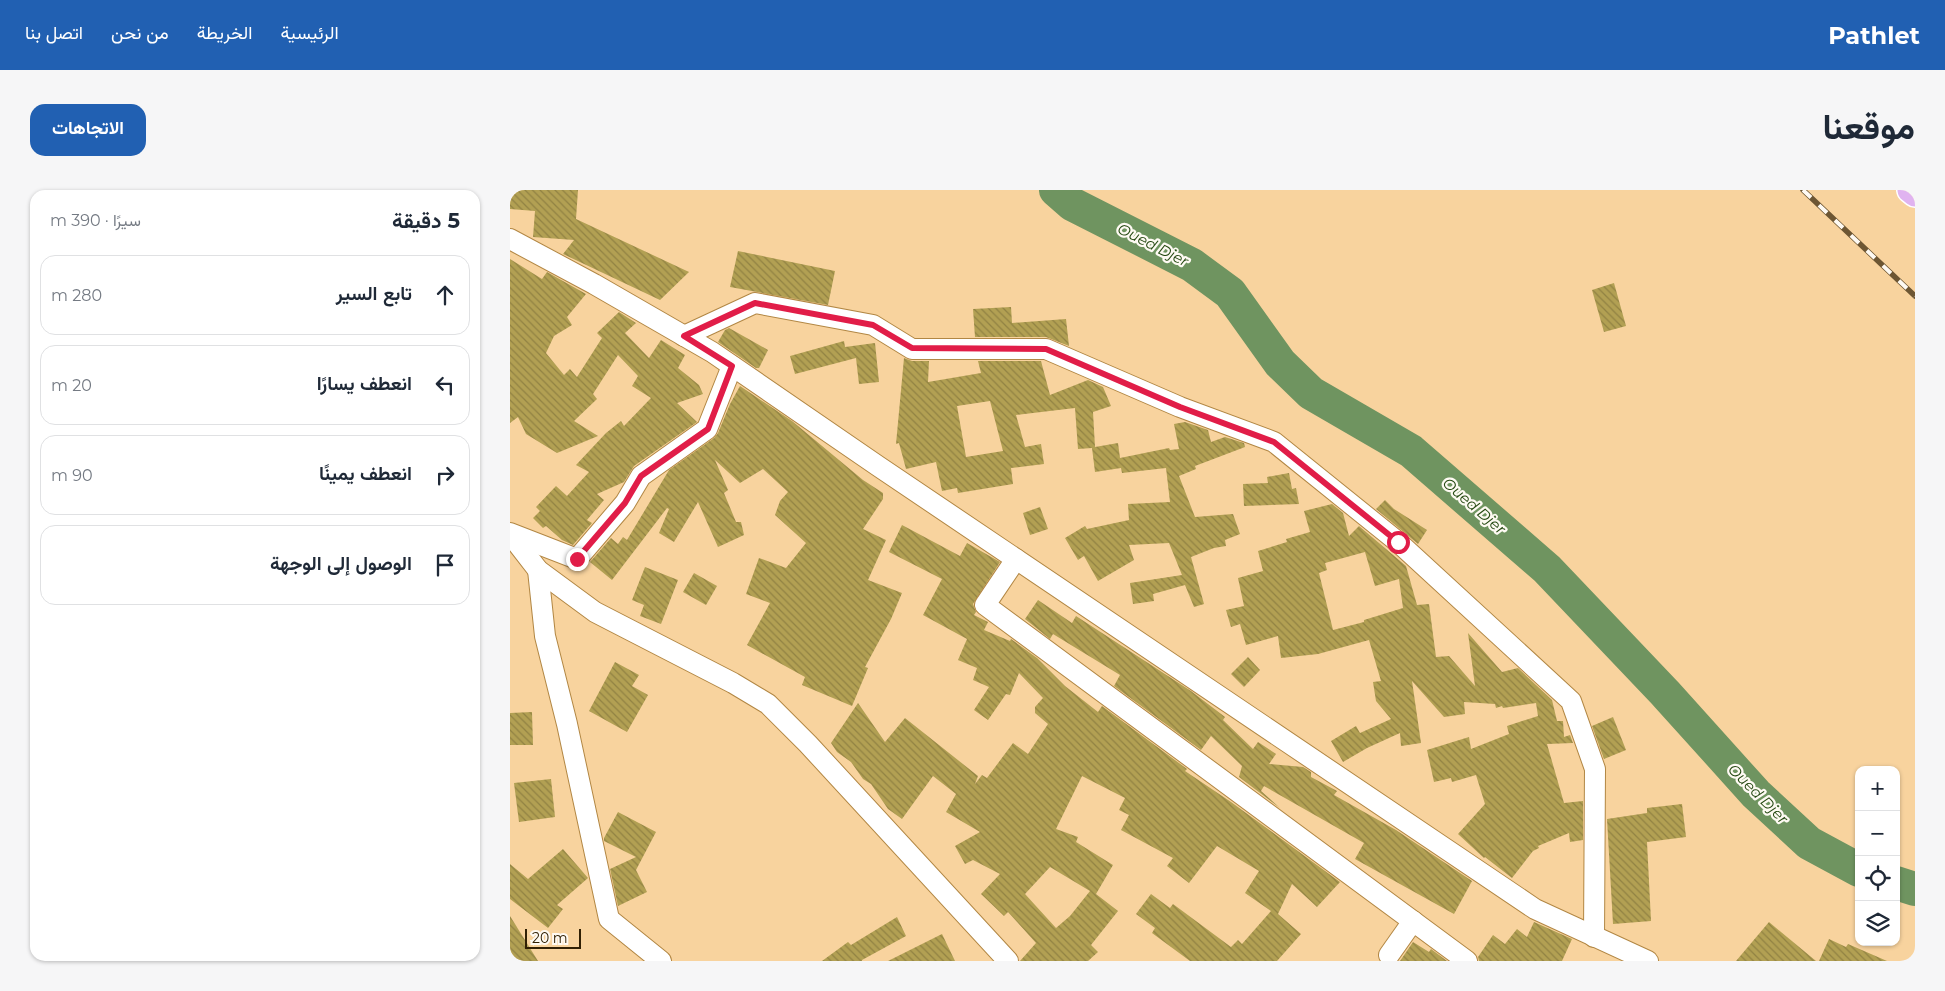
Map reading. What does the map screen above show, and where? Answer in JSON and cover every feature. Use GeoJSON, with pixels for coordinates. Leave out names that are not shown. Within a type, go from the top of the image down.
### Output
{"type":"FeatureCollection","features":[{"type":"Feature","properties":{"kind":"main road"},"geometry":{"type":"LineString","coordinates":[[1910,190],[1915,194]]}},
{"type":"Feature","properties":{"kind":"street"},"geometry":{"type":"LineString","coordinates":[[510,239],[594,284],[732,366],[1535,909],[1648,961]]}},
{"type":"Feature","properties":{"kind":"street"},"geometry":{"type":"LineString","coordinates":[[684,336],[755,303],[873,325],[912,348],[1046,349],[1180,407],[1274,442],[1398,542],[1571,701],[1595,769],[1594,936]]}},
{"type":"Feature","properties":{"kind":"street"},"geometry":{"type":"LineString","coordinates":[[510,534],[577,559],[625,503],[641,476],[708,429],[732,366]]}},
{"type":"Feature","properties":{"kind":"street"},"geometry":{"type":"LineString","coordinates":[[510,534],[538,570],[595,612],[733,683],[768,704],[808,744],[1008,961]]}},
{"type":"Feature","properties":{"kind":"street"},"geometry":{"type":"LineString","coordinates":[[1016,559],[984,605],[1467,961]]}},
{"type":"Feature","properties":{"kind":"street"},"geometry":{"type":"LineString","coordinates":[[538,570],[545,636],[567,724],[610,919],[661,961]]}},
{"type":"Feature","properties":{"kind":"street"},"geometry":{"type":"LineString","coordinates":[[1389,955],[1413,921]]}},
{"type":"Feature","properties":{"kind":"building"},"geometry":{"type":"Polygon","coordinates":[[[510,190],[578,190],[576,219],[689,272],[660,300],[563,254],[574,240],[533,237],[535,211],[510,209],[510,190]]]}},
{"type":"Feature","properties":{"kind":"building"},"geometry":{"type":"Polygon","coordinates":[[[738,251],[835,271],[828,305],[730,287],[738,251]]]}},
{"type":"Feature","properties":{"kind":"building"},"geometry":{"type":"Polygon","coordinates":[[[510,259],[542,279],[547,272],[586,294],[567,317],[572,325],[554,336],[546,353],[564,375],[570,369],[577,377],[602,338],[597,333],[619,312],[636,323],[625,333],[649,358],[661,340],[685,355],[678,368],[699,385],[703,394],[677,403],[697,422],[634,466],[624,482],[597,494],[604,500],[587,520],[592,523],[573,545],[562,540],[546,526],[543,528],[533,518],[540,511],[536,507],[556,486],[567,496],[589,472],[576,465],[606,433],[621,421],[624,426],[651,398],[632,386],[638,376],[618,355],[593,394],[597,399],[574,421],[598,436],[557,453],[526,434],[518,417],[510,423],[510,259]]]}},
{"type":"Feature","properties":{"kind":"building"},"geometry":{"type":"Polygon","coordinates":[[[1614,283],[1626,326],[1604,332],[1592,290],[1614,283]]]}},
{"type":"Feature","properties":{"kind":"building"},"geometry":{"type":"Polygon","coordinates":[[[1011,307],[1012,323],[1066,319],[1069,346],[1046,337],[975,337],[973,309],[1011,307]]]}},
{"type":"Feature","properties":{"kind":"building"},"geometry":{"type":"Polygon","coordinates":[[[729,328],[768,350],[759,368],[756,368],[718,342],[725,330],[729,328]]]}},
{"type":"Feature","properties":{"kind":"building"},"geometry":{"type":"Polygon","coordinates":[[[844,341],[845,347],[875,343],[879,382],[859,384],[856,358],[795,374],[790,356],[844,341]]]}},
{"type":"Feature","properties":{"kind":"building"},"geometry":{"type":"Polygon","coordinates":[[[904,358],[912,361],[929,361],[928,382],[981,373],[978,361],[1041,361],[1050,395],[1088,380],[1103,387],[1111,406],[1093,412],[1095,447],[1118,443],[1120,458],[1169,448],[1170,450],[1179,449],[1174,424],[1185,422],[1208,430],[1211,442],[1225,437],[1244,443],[1245,447],[1195,466],[1196,469],[1179,476],[1195,517],[1233,514],[1240,534],[1225,540],[1226,546],[1214,548],[1191,557],[1204,604],[1194,607],[1185,585],[1153,594],[1154,601],[1133,604],[1130,583],[1182,575],[1169,543],[1129,545],[1134,560],[1098,581],[1084,556],[1078,560],[1065,538],[1085,526],[1087,529],[1129,520],[1128,504],[1170,502],[1166,468],[1122,473],[1121,468],[1095,472],[1092,448],[1078,449],[1075,408],[1016,415],[1025,447],[1041,444],[1044,464],[1011,468],[1013,484],[958,493],[957,488],[942,491],[936,462],[906,469],[899,443],[896,444],[904,358]],[[990,401],[957,406],[966,457],[1003,451],[990,401]]]}},
{"type":"Feature","properties":{"kind":"building"},"geometry":{"type":"Polygon","coordinates":[[[740,386],[792,421],[863,480],[883,493],[883,499],[863,529],[886,540],[868,580],[902,593],[891,619],[865,667],[868,668],[852,706],[802,685],[805,677],[747,645],[770,603],[746,594],[759,558],[786,568],[806,543],[775,515],[780,501],[788,492],[763,469],[740,483],[715,460],[728,490],[724,493],[736,522],[741,522],[744,535],[718,547],[698,502],[674,542],[659,533],[669,509],[667,508],[612,580],[590,562],[611,538],[618,544],[623,537],[627,540],[669,470],[714,438],[740,386]]]}},
{"type":"Feature","properties":{"kind":"building"},"geometry":{"type":"Polygon","coordinates":[[[1289,473],[1292,489],[1296,488],[1299,504],[1244,506],[1243,484],[1268,483],[1267,477],[1289,473]]]}},
{"type":"Feature","properties":{"kind":"building"},"geometry":{"type":"Polygon","coordinates":[[[1385,500],[1394,509],[1427,530],[1418,544],[1376,509],[1385,500]]]}},
{"type":"Feature","properties":{"kind":"building"},"geometry":{"type":"Polygon","coordinates":[[[1332,504],[1343,513],[1349,536],[1359,526],[1406,566],[1417,605],[1429,604],[1436,657],[1449,656],[1475,686],[1468,633],[1502,672],[1518,668],[1552,700],[1557,721],[1563,721],[1564,737],[1570,735],[1573,743],[1547,744],[1564,803],[1583,801],[1583,840],[1570,842],[1569,833],[1538,846],[1539,848],[1533,851],[1512,878],[1484,858],[1458,834],[1485,804],[1476,775],[1452,782],[1451,778],[1434,782],[1427,750],[1469,737],[1471,749],[1509,734],[1507,726],[1538,716],[1536,703],[1496,708],[1495,704],[1464,702],[1465,714],[1444,717],[1412,681],[1421,743],[1401,746],[1400,733],[1367,748],[1343,762],[1331,741],[1356,726],[1360,733],[1391,719],[1376,701],[1373,682],[1381,681],[1369,640],[1318,654],[1281,658],[1278,636],[1246,645],[1240,624],[1231,627],[1226,610],[1244,606],[1238,578],[1263,571],[1258,551],[1287,542],[1286,539],[1310,532],[1304,511],[1332,504]],[[1365,552],[1325,563],[1327,570],[1319,573],[1333,630],[1364,622],[1364,620],[1403,608],[1399,579],[1375,586],[1365,552]]]}},
{"type":"Feature","properties":{"kind":"building"},"geometry":{"type":"Polygon","coordinates":[[[1040,507],[1048,529],[1030,535],[1023,513],[1040,507]]]}},
{"type":"Feature","properties":{"kind":"building"},"geometry":{"type":"Polygon","coordinates":[[[902,525],[960,556],[967,543],[1000,562],[973,604],[976,612],[974,615],[988,622],[984,630],[1010,641],[1011,639],[1037,658],[1065,686],[1098,712],[1102,706],[1187,769],[1185,771],[1231,802],[1340,882],[1317,907],[1292,884],[1278,914],[1301,934],[1277,961],[1190,961],[1152,933],[1155,928],[1136,914],[1151,894],[1170,908],[1173,904],[1231,947],[1238,940],[1242,944],[1271,911],[1245,893],[1259,871],[1217,846],[1189,883],[1167,866],[1173,858],[1121,830],[1129,815],[1119,810],[1125,798],[1082,776],[1056,829],[1078,837],[1076,842],[1113,865],[1096,894],[1118,911],[1091,945],[1098,952],[1088,961],[1020,961],[1036,943],[1008,912],[1004,916],[981,894],[1000,874],[973,860],[965,864],[955,846],[980,832],[946,812],[956,794],[933,776],[902,819],[888,809],[871,784],[863,779],[851,762],[837,752],[831,743],[858,703],[885,742],[905,718],[978,776],[975,784],[982,775],[987,778],[1013,743],[1028,754],[1048,724],[1035,713],[1035,707],[1043,698],[1019,673],[1010,695],[1006,694],[988,720],[974,710],[989,687],[973,680],[977,668],[958,660],[967,639],[923,615],[942,579],[889,552],[902,525]],[[1050,867],[1025,894],[1056,928],[1070,916],[1090,891],[1050,867]]]}},
{"type":"Feature","properties":{"kind":"building"},"geometry":{"type":"Polygon","coordinates":[[[645,567],[678,580],[661,624],[640,616],[644,605],[632,600],[645,567]]]}},
{"type":"Feature","properties":{"kind":"building"},"geometry":{"type":"Polygon","coordinates":[[[694,573],[717,586],[706,605],[683,592],[694,573]]]}},
{"type":"Feature","properties":{"kind":"building"},"geometry":{"type":"Polygon","coordinates":[[[1038,600],[1072,623],[1076,616],[1191,691],[1225,717],[1223,720],[1253,749],[1258,742],[1276,754],[1269,764],[1303,767],[1311,772],[1311,777],[1337,791],[1334,795],[1396,830],[1472,881],[1454,914],[1355,859],[1364,843],[1264,786],[1261,791],[1280,808],[1239,777],[1242,766],[1211,736],[1201,750],[1114,686],[1120,675],[1053,634],[1050,639],[1025,619],[1038,600]]]}},
{"type":"Feature","properties":{"kind":"building"},"geometry":{"type":"Polygon","coordinates":[[[1248,657],[1260,670],[1244,687],[1231,674],[1248,657]]]}},
{"type":"Feature","properties":{"kind":"building"},"geometry":{"type":"Polygon","coordinates":[[[615,662],[639,675],[632,686],[648,695],[627,732],[589,711],[615,662]]]}},
{"type":"Feature","properties":{"kind":"building"},"geometry":{"type":"Polygon","coordinates":[[[532,712],[533,745],[510,745],[510,713],[532,712]]]}},
{"type":"Feature","properties":{"kind":"building"},"geometry":{"type":"Polygon","coordinates":[[[1613,717],[1626,750],[1604,759],[1592,726],[1613,717]]]}},
{"type":"Feature","properties":{"kind":"building"},"geometry":{"type":"Polygon","coordinates":[[[551,779],[555,817],[519,822],[514,783],[551,779]]]}},
{"type":"Feature","properties":{"kind":"building"},"geometry":{"type":"Polygon","coordinates":[[[1682,804],[1686,837],[1647,842],[1651,921],[1613,924],[1607,819],[1647,813],[1647,808],[1682,804]]]}},
{"type":"Feature","properties":{"kind":"building"},"geometry":{"type":"Polygon","coordinates":[[[618,812],[656,832],[636,870],[647,892],[618,906],[610,869],[636,857],[604,841],[618,812]]]}},
{"type":"Feature","properties":{"kind":"building"},"geometry":{"type":"Polygon","coordinates":[[[563,849],[588,878],[557,905],[563,909],[548,928],[510,899],[510,864],[528,879],[563,849]]]}},
{"type":"Feature","properties":{"kind":"building"},"geometry":{"type":"Polygon","coordinates":[[[510,916],[538,961],[510,961],[510,916]]]}},
{"type":"Feature","properties":{"kind":"building"},"geometry":{"type":"Polygon","coordinates":[[[897,917],[906,936],[862,961],[822,961],[848,942],[851,945],[897,917]]]}},
{"type":"Feature","properties":{"kind":"building"},"geometry":{"type":"Polygon","coordinates":[[[1534,922],[1572,939],[1562,961],[1479,961],[1478,957],[1493,935],[1505,944],[1517,929],[1527,937],[1534,922]]]}},
{"type":"Feature","properties":{"kind":"building"},"geometry":{"type":"Polygon","coordinates":[[[1769,922],[1816,961],[1736,961],[1769,922]]]}},
{"type":"Feature","properties":{"kind":"building"},"geometry":{"type":"Polygon","coordinates":[[[942,934],[955,961],[888,961],[942,934]]]}},
{"type":"Feature","properties":{"kind":"building"},"geometry":{"type":"Polygon","coordinates":[[[1829,939],[1846,947],[1848,944],[1887,961],[1819,961],[1829,939]]]}},
{"type":"Feature","properties":{"kind":"building"},"geometry":{"type":"Polygon","coordinates":[[[1413,942],[1429,952],[1431,949],[1447,961],[1400,961],[1413,942]]]}},
{"type":"Feature","properties":{"kind":"waterway","name":"Oued Djer"},"geometry":{"type":"LineString","coordinates":[[1056,190],[1072,204],[1192,265],[1230,293],[1280,363],[1311,393],[1411,451],[1547,569],[1665,693],[1756,794],[1809,843],[1855,868]]}},
{"type":"Feature","properties":{"kind":"waterway","name":"Oued Djer"},"geometry":{"type":"LineString","coordinates":[[1900,884],[1915,889]]}},
{"type":"Feature","properties":{"kind":"railway"},"geometry":{"type":"LineString","coordinates":[[1803,190],[1915,296]]}},
{"type":"Feature","properties":{"kind":"route"},"geometry":{"type":"LineString","coordinates":[[577,559],[625,503],[641,476],[708,429],[732,366],[684,336],[755,303],[873,325],[912,348],[1046,349],[1180,407],[1274,442],[1398,542]]}}]}
